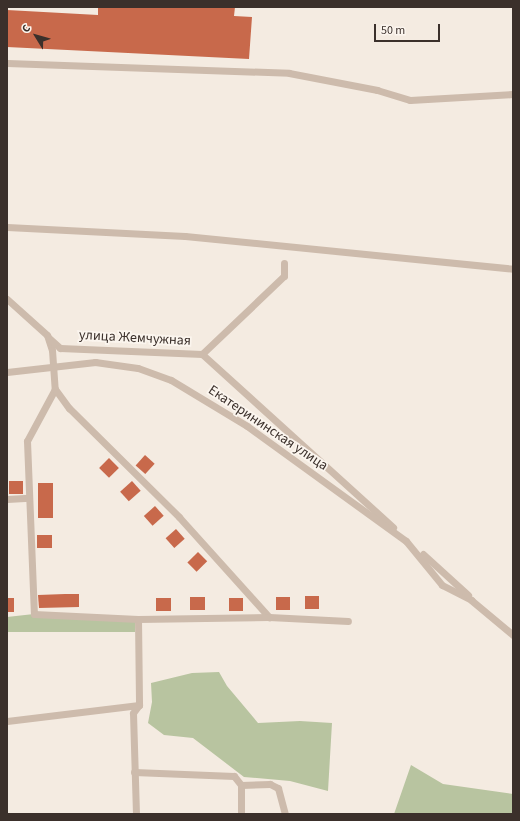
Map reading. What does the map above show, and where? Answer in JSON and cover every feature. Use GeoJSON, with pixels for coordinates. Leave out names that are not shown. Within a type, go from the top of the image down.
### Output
{"type":"FeatureCollection","features":[{"type":"Feature","properties":{"kind":"street"},"geometry":{"type":"LineString","coordinates":[[7,63],[289,73],[377,90],[410,100],[513,94]]}},
{"type":"Feature","properties":{"kind":"street"},"geometry":{"type":"LineString","coordinates":[[7,227],[185,236],[513,270]]}},
{"type":"Feature","properties":{"kind":"street","name":"улица Жемчужная"},"geometry":{"type":"LineString","coordinates":[[7,299],[60,348],[202,354],[284,276],[284,263]]}},
{"type":"Feature","properties":{"kind":"street"},"geometry":{"type":"LineString","coordinates":[[7,299],[47,335],[53,365],[55,389],[68,408],[179,517],[269,617]]}},
{"type":"Feature","properties":{"kind":"street","name":"Екатерининская улица"},"geometry":{"type":"LineString","coordinates":[[202,354],[513,635]]}},
{"type":"Feature","properties":{"kind":"street","name":"Екатерининская улица"},"geometry":{"type":"LineString","coordinates":[[7,372],[53,365],[95,362],[138,368],[171,380],[247,426],[406,540],[442,585],[471,600],[513,635]]}},
{"type":"Feature","properties":{"kind":"street"},"geometry":{"type":"LineString","coordinates":[[55,389],[27,441],[34,614],[138,619],[269,617],[348,621]]}},
{"type":"Feature","properties":{"kind":"street"},"geometry":{"type":"LineString","coordinates":[[7,499],[29,498]]}},
{"type":"Feature","properties":{"kind":"street"},"geometry":{"type":"LineString","coordinates":[[136,814],[133,713],[139,705],[138,619]]}},
{"type":"Feature","properties":{"kind":"street"},"geometry":{"type":"LineString","coordinates":[[7,721],[139,705]]}},
{"type":"Feature","properties":{"kind":"street"},"geometry":{"type":"LineString","coordinates":[[134,772],[234,776],[240,785],[241,814]]}},
{"type":"Feature","properties":{"kind":"street"},"geometry":{"type":"LineString","coordinates":[[240,785],[270,784],[278,788],[286,814]]}},
{"type":"Feature","properties":{"kind":"green space"},"geometry":{"type":"Polygon","coordinates":[[[34,614],[135,621],[135,632],[7,632],[7,617],[34,614]]]}},
{"type":"Feature","properties":{"kind":"green space"},"geometry":{"type":"Polygon","coordinates":[[[219,672],[227,686],[258,723],[300,721],[332,723],[328,791],[290,781],[244,777],[193,738],[164,735],[148,723],[152,702],[151,683],[192,673],[219,672]]]}},
{"type":"Feature","properties":{"kind":"green space"},"geometry":{"type":"Polygon","coordinates":[[[411,765],[443,784],[513,794],[513,814],[394,814],[411,765]]]}},
{"type":"Feature","properties":{"kind":"building"},"geometry":{"type":"Polygon","coordinates":[[[98,7],[235,7],[234,16],[252,17],[249,59],[7,47],[7,10],[98,15],[98,7]]]}},
{"type":"Feature","properties":{"kind":"building"},"geometry":{"type":"Polygon","coordinates":[[[145,455],[155,464],[145,474],[136,465],[145,455]]]}},
{"type":"Feature","properties":{"kind":"building"},"geometry":{"type":"Polygon","coordinates":[[[109,458],[119,468],[109,478],[99,468],[109,458]]]}},
{"type":"Feature","properties":{"kind":"building"},"geometry":{"type":"Polygon","coordinates":[[[9,481],[23,481],[23,494],[9,494],[9,481]]]}},
{"type":"Feature","properties":{"kind":"building"},"geometry":{"type":"Polygon","coordinates":[[[132,481],[141,491],[129,501],[120,492],[132,481]]]}},
{"type":"Feature","properties":{"kind":"building"},"geometry":{"type":"Polygon","coordinates":[[[38,483],[53,483],[53,518],[38,518],[38,483]]]}},
{"type":"Feature","properties":{"kind":"building"},"geometry":{"type":"Polygon","coordinates":[[[155,506],[164,516],[153,526],[144,516],[155,506]]]}},
{"type":"Feature","properties":{"kind":"building"},"geometry":{"type":"Polygon","coordinates":[[[176,529],[185,539],[174,548],[166,538],[176,529]]]}},
{"type":"Feature","properties":{"kind":"building"},"geometry":{"type":"Polygon","coordinates":[[[37,535],[52,535],[52,548],[37,548],[37,535]]]}},
{"type":"Feature","properties":{"kind":"building"},"geometry":{"type":"Polygon","coordinates":[[[198,552],[207,561],[197,572],[187,563],[198,552]]]}},
{"type":"Feature","properties":{"kind":"building"},"geometry":{"type":"Polygon","coordinates":[[[79,594],[79,607],[39,608],[38,595],[79,594]]]}},
{"type":"Feature","properties":{"kind":"building"},"geometry":{"type":"Polygon","coordinates":[[[305,596],[319,596],[319,609],[305,609],[305,596]]]}},
{"type":"Feature","properties":{"kind":"building"},"geometry":{"type":"Polygon","coordinates":[[[190,597],[205,597],[205,610],[190,610],[190,597]]]}},
{"type":"Feature","properties":{"kind":"building"},"geometry":{"type":"Polygon","coordinates":[[[276,597],[290,597],[290,610],[276,610],[276,597]]]}},
{"type":"Feature","properties":{"kind":"building"},"geometry":{"type":"Polygon","coordinates":[[[7,598],[14,598],[14,612],[7,612],[7,598]]]}},
{"type":"Feature","properties":{"kind":"building"},"geometry":{"type":"Polygon","coordinates":[[[156,598],[171,598],[171,611],[156,611],[156,598]]]}},
{"type":"Feature","properties":{"kind":"building"},"geometry":{"type":"Polygon","coordinates":[[[229,598],[243,598],[243,611],[229,611],[229,598]]]}}]}
